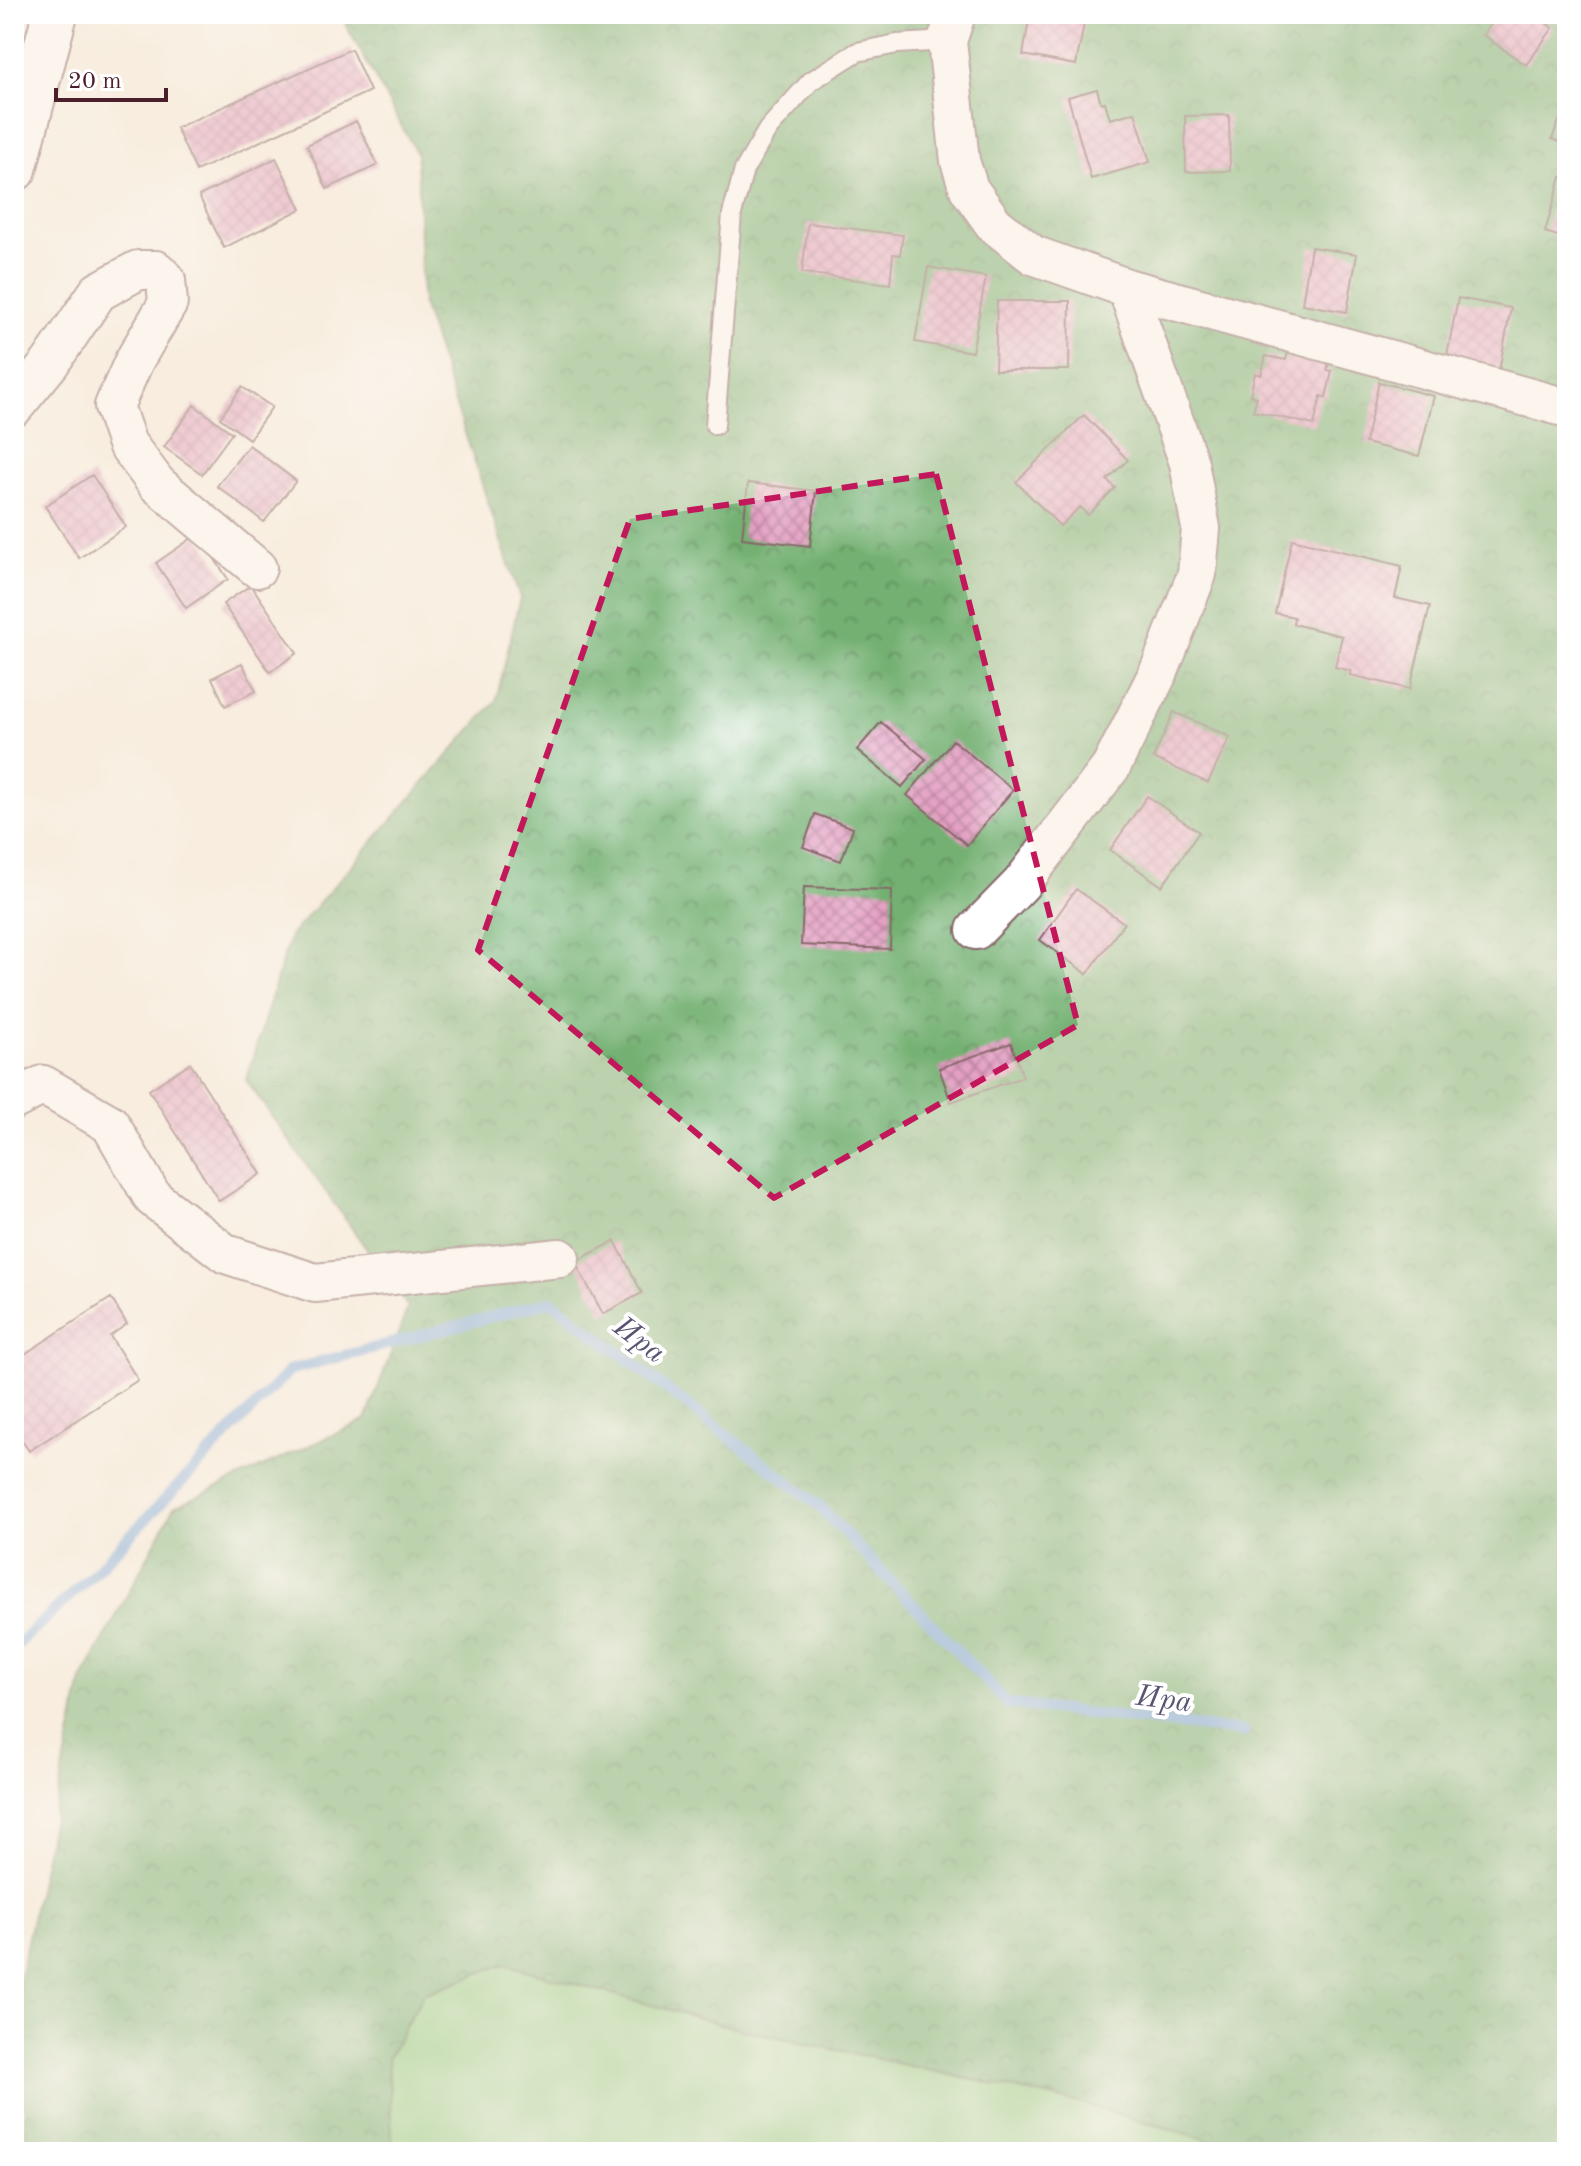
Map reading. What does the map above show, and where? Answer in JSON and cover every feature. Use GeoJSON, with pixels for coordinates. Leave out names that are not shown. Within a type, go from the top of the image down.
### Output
{"type":"FeatureCollection","features":[{"type":"Feature","properties":{"kind":"highway"},"geometry":{"type":"LineString","coordinates":[[14,169],[55,14]]}},
{"type":"Feature","properties":{"kind":"street"},"geometry":{"type":"LineString","coordinates":[[951,28],[960,161],[969,189],[994,224],[1033,255],[1127,288],[1567,408]]}},
{"type":"Feature","properties":{"kind":"street"},"geometry":{"type":"LineString","coordinates":[[14,407],[50,363],[98,292],[138,270],[156,270],[166,280],[168,303],[124,383],[114,406],[118,418],[127,444],[157,484],[257,568]]}},
{"type":"Feature","properties":{"kind":"street"},"geometry":{"type":"LineString","coordinates":[[976,930],[1021,884],[1111,767],[1160,669],[1197,574],[1201,528],[1189,463],[1127,288]]}},
{"type":"Feature","properties":{"kind":"street"},"geometry":{"type":"LineString","coordinates":[[14,1100],[43,1085],[110,1124],[153,1198],[226,1254],[315,1283],[560,1258]]}},
{"type":"Feature","properties":{"kind":"lane"},"geometry":{"type":"LineString","coordinates":[[715,425],[732,214],[744,170],[768,129],[811,81],[857,52],[951,28]]}},
{"type":"Feature","properties":{"kind":"highlighted area"},"geometry":{"type":"Polygon","coordinates":[[[936,474],[1078,1025],[774,1198],[478,950],[630,519],[936,474]]]}},
{"type":"Feature","properties":{"kind":"green space"},"geometry":{"type":"Polygon","coordinates":[[[340,14],[1567,14],[1567,2152],[1251,2152],[1079,2103],[728,2026],[504,1964],[423,1994],[388,2058],[392,2141],[404,2152],[26,2152],[19,1980],[82,1680],[174,1507],[366,1420],[408,1307],[246,1080],[290,936],[496,701],[520,598],[422,304],[417,154],[340,14]]]}},
{"type":"Feature","properties":{"kind":"green space"},"geometry":{"type":"Polygon","coordinates":[[[504,1964],[728,2026],[1079,2103],[1251,2152],[404,2152],[392,2141],[388,2058],[423,1994],[504,1964]]]}},
{"type":"Feature","properties":{"kind":"building"},"geometry":{"type":"Polygon","coordinates":[[[1030,14],[1086,14],[1076,65],[1023,55],[1030,14]]]}},
{"type":"Feature","properties":{"kind":"building"},"geometry":{"type":"Polygon","coordinates":[[[1498,14],[1533,14],[1553,28],[1526,65],[1483,35],[1498,14]]]}},
{"type":"Feature","properties":{"kind":"building"},"geometry":{"type":"Polygon","coordinates":[[[351,49],[370,91],[196,171],[176,128],[351,49]]]}},
{"type":"Feature","properties":{"kind":"building"},"geometry":{"type":"Polygon","coordinates":[[[1097,89],[1110,119],[1135,112],[1150,162],[1091,179],[1068,97],[1097,89]]]}},
{"type":"Feature","properties":{"kind":"building"},"geometry":{"type":"Polygon","coordinates":[[[1564,108],[1567,109],[1567,145],[1552,139],[1564,108]]]}},
{"type":"Feature","properties":{"kind":"building"},"geometry":{"type":"Polygon","coordinates":[[[1229,115],[1230,171],[1186,172],[1185,116],[1229,115]]]}},
{"type":"Feature","properties":{"kind":"building"},"geometry":{"type":"Polygon","coordinates":[[[356,121],[378,165],[327,189],[307,145],[356,121]]]}},
{"type":"Feature","properties":{"kind":"building"},"geometry":{"type":"Polygon","coordinates":[[[276,158],[301,209],[224,248],[199,196],[276,158]]]}},
{"type":"Feature","properties":{"kind":"building"},"geometry":{"type":"Polygon","coordinates":[[[1561,177],[1567,179],[1567,239],[1545,232],[1561,177]]]}},
{"type":"Feature","properties":{"kind":"building"},"geometry":{"type":"Polygon","coordinates":[[[808,223],[903,235],[900,255],[893,254],[890,284],[802,273],[808,223]]]}},
{"type":"Feature","properties":{"kind":"building"},"geometry":{"type":"Polygon","coordinates":[[[1311,247],[1357,254],[1347,312],[1302,304],[1311,247]]]}},
{"type":"Feature","properties":{"kind":"building"},"geometry":{"type":"Polygon","coordinates":[[[928,267],[986,277],[972,352],[915,342],[928,267]]]}},
{"type":"Feature","properties":{"kind":"building"},"geometry":{"type":"Polygon","coordinates":[[[1458,298],[1511,308],[1499,371],[1446,361],[1458,298]]]}},
{"type":"Feature","properties":{"kind":"building"},"geometry":{"type":"Polygon","coordinates":[[[997,301],[1070,301],[1069,370],[995,370],[997,301]]]}},
{"type":"Feature","properties":{"kind":"building"},"geometry":{"type":"Polygon","coordinates":[[[1288,352],[1329,362],[1327,370],[1332,371],[1326,398],[1321,396],[1314,425],[1253,411],[1257,397],[1250,395],[1255,373],[1261,375],[1266,356],[1286,360],[1288,352]]]}},
{"type":"Feature","properties":{"kind":"building"},"geometry":{"type":"Polygon","coordinates":[[[1379,382],[1434,396],[1419,456],[1365,443],[1379,382]]]}},
{"type":"Feature","properties":{"kind":"building"},"geometry":{"type":"Polygon","coordinates":[[[242,387],[272,407],[249,439],[220,418],[242,387]]]}},
{"type":"Feature","properties":{"kind":"building"},"geometry":{"type":"Polygon","coordinates":[[[194,405],[232,433],[202,474],[164,447],[194,405]]]}},
{"type":"Feature","properties":{"kind":"building"},"geometry":{"type":"Polygon","coordinates":[[[1084,415],[1128,460],[1107,480],[1115,488],[1088,515],[1080,507],[1060,526],[1016,482],[1084,415]]]}},
{"type":"Feature","properties":{"kind":"building"},"geometry":{"type":"Polygon","coordinates":[[[249,445],[296,481],[264,522],[217,486],[249,445]]]}},
{"type":"Feature","properties":{"kind":"building"},"geometry":{"type":"Polygon","coordinates":[[[92,475],[126,527],[79,558],[45,506],[92,475]]]}},
{"type":"Feature","properties":{"kind":"building"},"geometry":{"type":"Polygon","coordinates":[[[748,483],[816,491],[810,546],[742,538],[748,483]]]}},
{"type":"Feature","properties":{"kind":"building"},"geometry":{"type":"Polygon","coordinates":[[[198,534],[228,579],[186,608],[156,563],[198,534]]]}},
{"type":"Feature","properties":{"kind":"building"},"geometry":{"type":"Polygon","coordinates":[[[1292,539],[1402,566],[1395,598],[1430,606],[1410,689],[1350,675],[1351,671],[1335,667],[1342,636],[1293,624],[1294,617],[1275,613],[1292,539]]]}},
{"type":"Feature","properties":{"kind":"building"},"geometry":{"type":"Polygon","coordinates":[[[251,585],[297,653],[270,672],[223,604],[251,585]]]}},
{"type":"Feature","properties":{"kind":"building"},"geometry":{"type":"Polygon","coordinates":[[[242,663],[256,691],[225,706],[212,678],[242,663]]]}},
{"type":"Feature","properties":{"kind":"building"},"geometry":{"type":"Polygon","coordinates":[[[1174,712],[1230,737],[1208,783],[1153,758],[1174,712]]]}},
{"type":"Feature","properties":{"kind":"building"},"geometry":{"type":"Polygon","coordinates":[[[881,722],[926,759],[902,787],[857,750],[881,722]]]}},
{"type":"Feature","properties":{"kind":"building"},"geometry":{"type":"Polygon","coordinates":[[[953,740],[1013,790],[967,845],[907,795],[953,740]]]}},
{"type":"Feature","properties":{"kind":"building"},"geometry":{"type":"Polygon","coordinates":[[[1147,796],[1199,832],[1162,886],[1110,850],[1147,796]]]}},
{"type":"Feature","properties":{"kind":"building"},"geometry":{"type":"Polygon","coordinates":[[[815,814],[853,828],[841,861],[803,847],[815,814]]]}},
{"type":"Feature","properties":{"kind":"building"},"geometry":{"type":"Polygon","coordinates":[[[804,887],[892,890],[890,949],[801,945],[804,887]]]}},
{"type":"Feature","properties":{"kind":"building"},"geometry":{"type":"Polygon","coordinates":[[[1076,889],[1124,923],[1087,974],[1040,940],[1076,889]]]}},
{"type":"Feature","properties":{"kind":"building"},"geometry":{"type":"Polygon","coordinates":[[[1011,1043],[1023,1077],[951,1102],[939,1068],[1011,1043]]]}},
{"type":"Feature","properties":{"kind":"building"},"geometry":{"type":"Polygon","coordinates":[[[190,1063],[261,1174],[219,1201],[149,1090],[190,1063]]]}},
{"type":"Feature","properties":{"kind":"building"},"geometry":{"type":"Polygon","coordinates":[[[615,1241],[642,1293],[603,1314],[575,1262],[615,1241]]]}},
{"type":"Feature","properties":{"kind":"building"},"geometry":{"type":"Polygon","coordinates":[[[111,1298],[127,1324],[110,1336],[138,1380],[29,1451],[14,1428],[14,1361],[111,1298]]]}},
{"type":"Feature","properties":{"kind":"waterway","name":"Ира"},"geometry":{"type":"LineString","coordinates":[[14,1648],[89,1578],[290,1370],[551,1301],[817,1504],[1008,1704],[1244,1732]]}}]}
